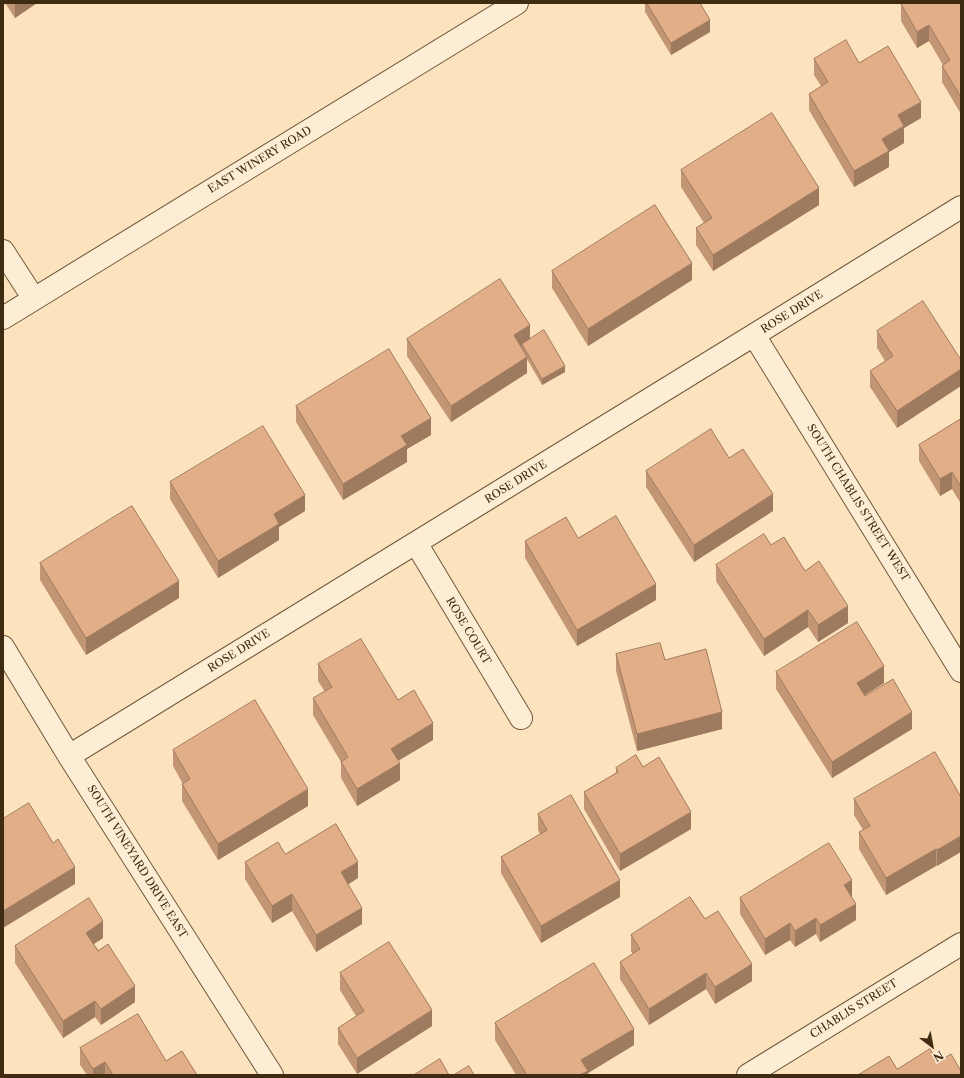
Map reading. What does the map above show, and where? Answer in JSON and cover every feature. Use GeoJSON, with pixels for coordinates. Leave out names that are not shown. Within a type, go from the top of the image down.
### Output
{"type":"FeatureCollection","features":[{"type":"Feature","properties":{"kind":"street","name":"EAST WINERY ROAD"},"geometry":{"type":"LineString","coordinates":[[3,318],[518,3]]}},
{"type":"Feature","properties":{"kind":"street","name":"ROSE DRIVE"},"geometry":{"type":"LineString","coordinates":[[69,756],[961,207]]}},
{"type":"Feature","properties":{"kind":"street"},"geometry":{"type":"LineString","coordinates":[[3,251],[34,299]]}},
{"type":"Feature","properties":{"kind":"street","name":"SOUTH CHABLIS STREET WEST"},"geometry":{"type":"LineString","coordinates":[[754,335],[961,671]]}},
{"type":"Feature","properties":{"kind":"street","name":"ROSE COURT"},"geometry":{"type":"LineString","coordinates":[[416,543],[521,718]]}},
{"type":"Feature","properties":{"kind":"street","name":"SOUTH VINEYARD DRIVE EAST"},"geometry":{"type":"LineString","coordinates":[[3,647],[69,756],[272,1075]]}},
{"type":"Feature","properties":{"kind":"street","name":"CHABLIS STREET"},"geometry":{"type":"LineString","coordinates":[[748,1075],[961,944]]}},
{"type":"Feature","properties":{"kind":"building"},"geometry":{"type":"Polygon","coordinates":[[[647,3],[700,3],[710,20],[671,43],[647,3]]]}},
{"type":"Feature","properties":{"kind":"building"},"geometry":{"type":"Polygon","coordinates":[[[961,3],[961,97],[942,66],[950,60],[929,25],[917,32],[901,4],[961,3]]]}},
{"type":"Feature","properties":{"kind":"building"},"geometry":{"type":"Polygon","coordinates":[[[846,40],[859,63],[888,46],[921,102],[898,115],[904,126],[882,139],[889,151],[854,171],[809,94],[828,82],[814,59],[846,40]]]}},
{"type":"Feature","properties":{"kind":"building"},"geometry":{"type":"Polygon","coordinates":[[[772,113],[819,188],[713,255],[696,228],[712,218],[681,170],[772,113]]]}},
{"type":"Feature","properties":{"kind":"building"},"geometry":{"type":"Polygon","coordinates":[[[655,205],[692,263],[588,329],[552,271],[655,205]]]}},
{"type":"Feature","properties":{"kind":"building"},"geometry":{"type":"Polygon","coordinates":[[[500,279],[530,325],[514,335],[527,357],[451,406],[407,339],[500,279]]]}},
{"type":"Feature","properties":{"kind":"building"},"geometry":{"type":"Polygon","coordinates":[[[923,301],[961,360],[961,369],[897,411],[870,371],[893,356],[877,331],[923,301]]]}},
{"type":"Feature","properties":{"kind":"building"},"geometry":{"type":"Polygon","coordinates":[[[544,330],[565,366],[542,379],[522,344],[544,330]]]}},
{"type":"Feature","properties":{"kind":"building"},"geometry":{"type":"Polygon","coordinates":[[[389,349],[431,418],[401,436],[407,445],[343,484],[296,406],[389,349]]]}},
{"type":"Feature","properties":{"kind":"building"},"geometry":{"type":"Polygon","coordinates":[[[961,419],[961,487],[952,472],[940,479],[919,445],[961,419]]]}},
{"type":"Feature","properties":{"kind":"building"},"geometry":{"type":"Polygon","coordinates":[[[263,426],[305,495],[274,514],[279,524],[218,561],[170,482],[263,426]]]}},
{"type":"Feature","properties":{"kind":"building"},"geometry":{"type":"Polygon","coordinates":[[[711,429],[729,458],[743,449],[773,494],[694,545],[646,471],[711,429]]]}},
{"type":"Feature","properties":{"kind":"building"},"geometry":{"type":"Polygon","coordinates":[[[132,506],[179,581],[86,638],[40,563],[132,506]]]}},
{"type":"Feature","properties":{"kind":"building"},"geometry":{"type":"Polygon","coordinates":[[[616,516],[656,584],[577,630],[525,541],[566,517],[578,538],[616,516]]]}},
{"type":"Feature","properties":{"kind":"building"},"geometry":{"type":"Polygon","coordinates":[[[764,534],[771,545],[784,537],[805,571],[819,561],[848,606],[818,625],[808,610],[764,639],[716,565],[764,534]]]}},
{"type":"Feature","properties":{"kind":"building"},"geometry":{"type":"Polygon","coordinates":[[[857,622],[884,666],[857,683],[865,696],[893,679],[912,712],[832,762],[776,672],[857,622]]]}},
{"type":"Feature","properties":{"kind":"building"},"geometry":{"type":"Polygon","coordinates":[[[361,639],[398,700],[414,690],[433,723],[391,749],[400,763],[357,789],[341,762],[348,757],[313,698],[332,687],[318,664],[361,639]]]}},
{"type":"Feature","properties":{"kind":"building"},"geometry":{"type":"Polygon","coordinates":[[[660,643],[665,660],[706,649],[722,712],[637,734],[616,654],[660,643]]]}},
{"type":"Feature","properties":{"kind":"building"},"geometry":{"type":"Polygon","coordinates":[[[255,700],[308,789],[218,844],[182,784],[190,779],[173,750],[255,700]]]}},
{"type":"Feature","properties":{"kind":"building"},"geometry":{"type":"Polygon","coordinates":[[[935,752],[961,797],[961,836],[886,878],[859,832],[870,826],[854,799],[935,752]]]}},
{"type":"Feature","properties":{"kind":"building"},"geometry":{"type":"Polygon","coordinates":[[[636,755],[643,767],[659,757],[691,812],[620,854],[584,792],[618,772],[616,768],[636,755]]]}},
{"type":"Feature","properties":{"kind":"building"},"geometry":{"type":"Polygon","coordinates":[[[571,795],[620,880],[541,926],[501,857],[547,830],[538,814],[571,795]]]}},
{"type":"Feature","properties":{"kind":"building"},"geometry":{"type":"Polygon","coordinates":[[[29,803],[53,843],[58,839],[75,867],[3,911],[3,819],[29,803]]]}},
{"type":"Feature","properties":{"kind":"building"},"geometry":{"type":"Polygon","coordinates":[[[336,824],[358,862],[341,872],[362,908],[316,935],[292,894],[272,906],[245,862],[278,842],[285,854],[336,824]]]}},
{"type":"Feature","properties":{"kind":"building"},"geometry":{"type":"Polygon","coordinates":[[[829,843],[852,880],[844,885],[856,904],[820,925],[816,918],[795,931],[790,923],[765,939],[740,898],[829,843]]]}},
{"type":"Feature","properties":{"kind":"building"},"geometry":{"type":"Polygon","coordinates":[[[690,897],[705,919],[718,911],[752,964],[715,987],[706,973],[649,1009],[620,962],[640,949],[631,935],[690,897]]]}},
{"type":"Feature","properties":{"kind":"building"},"geometry":{"type":"Polygon","coordinates":[[[89,898],[103,921],[86,933],[98,951],[108,944],[135,986],[101,1009],[95,1001],[63,1021],[15,946],[89,898]]]}},
{"type":"Feature","properties":{"kind":"building"},"geometry":{"type":"Polygon","coordinates":[[[389,942],[432,1010],[357,1058],[338,1028],[364,1011],[340,973],[389,942]]]}},
{"type":"Feature","properties":{"kind":"building"},"geometry":{"type":"Polygon","coordinates":[[[594,963],[634,1029],[581,1060],[588,1071],[580,1075],[527,1075],[495,1023],[594,963]]]}},
{"type":"Feature","properties":{"kind":"building"},"geometry":{"type":"Polygon","coordinates":[[[138,1014],[166,1061],[182,1051],[197,1075],[113,1075],[105,1062],[93,1069],[80,1048],[138,1014]]]}},
{"type":"Feature","properties":{"kind":"building"},"geometry":{"type":"Polygon","coordinates":[[[930,1049],[938,1062],[951,1054],[961,1071],[961,1075],[858,1075],[889,1056],[897,1069],[930,1049]]]}},
{"type":"Feature","properties":{"kind":"building"},"geometry":{"type":"Polygon","coordinates":[[[440,1059],[449,1075],[414,1075],[440,1059]]]}},
{"type":"Feature","properties":{"kind":"building"},"geometry":{"type":"Polygon","coordinates":[[[469,1066],[474,1075],[454,1075],[469,1066]]]}}]}
